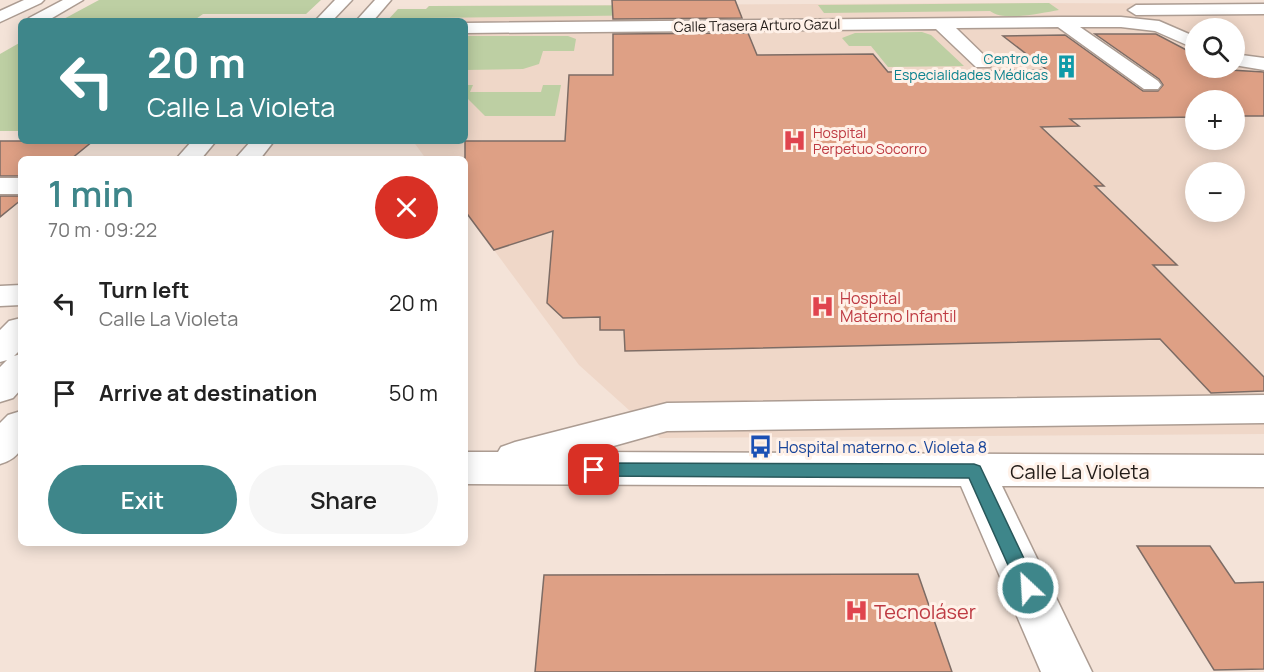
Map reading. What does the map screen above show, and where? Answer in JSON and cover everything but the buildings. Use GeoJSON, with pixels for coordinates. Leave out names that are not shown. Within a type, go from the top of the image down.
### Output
{"type":"FeatureCollection","features":[{"type":"Feature","properties":{"kind":"street"},"geometry":{"type":"LineString","coordinates":[[0,17],[36,0]]}},
{"type":"Feature","properties":{"kind":"street"},"geometry":{"type":"LineString","coordinates":[[41,18],[75,0]]}},
{"type":"Feature","properties":{"kind":"street"},"geometry":{"type":"LineString","coordinates":[[326,18],[344,0]]}},
{"type":"Feature","properties":{"kind":"street"},"geometry":{"type":"LineString","coordinates":[[782,8],[792,25]]}},
{"type":"Feature","properties":{"kind":"street","name":"Calle Trasera Arturo Gazul"},"geometry":{"type":"LineString","coordinates":[[1055,22],[1075,14],[1100,12],[1264,9]]}},
{"type":"Feature","properties":{"kind":"street"},"geometry":{"type":"LineString","coordinates":[[1055,22],[1151,85]]}},
{"type":"Feature","properties":{"kind":"street","name":"Calle Trasera Arturo Gazul"},"geometry":{"type":"LineString","coordinates":[[468,28],[1055,22],[1147,24],[1170,30],[1185,38]]}},
{"type":"Feature","properties":{"kind":"street"},"geometry":{"type":"LineString","coordinates":[[940,23],[983,63]]}},
{"type":"Feature","properties":{"kind":"street"},"geometry":{"type":"LineString","coordinates":[[707,26],[732,37],[805,36],[836,24]]}},
{"type":"Feature","properties":{"kind":"street"},"geometry":{"type":"LineString","coordinates":[[1245,61],[1264,64]]}},
{"type":"Feature","properties":{"kind":"street"},"geometry":{"type":"LineString","coordinates":[[191,156],[202,144]]}},
{"type":"Feature","properties":{"kind":"street"},"geometry":{"type":"LineString","coordinates":[[250,156],[260,144]]}},
{"type":"Feature","properties":{"kind":"street"},"geometry":{"type":"LineString","coordinates":[[0,186],[18,186]]}},
{"type":"Feature","properties":{"kind":"street"},"geometry":{"type":"LineString","coordinates":[[0,296],[18,296]]}},
{"type":"Feature","properties":{"kind":"street"},"geometry":{"type":"LineString","coordinates":[[0,350],[18,332]]}},
{"type":"Feature","properties":{"kind":"street"},"geometry":{"type":"LineString","coordinates":[[0,389],[18,369]]}},
{"type":"Feature","properties":{"kind":"street"},"geometry":{"type":"LineString","coordinates":[[470,469],[667,417],[1264,409]]}},
{"type":"Feature","properties":{"kind":"street"},"geometry":{"type":"LineString","coordinates":[[0,449],[18,428]]}},
{"type":"Feature","properties":{"kind":"street"},"geometry":{"type":"LineString","coordinates":[[0,461],[18,460]]}},
{"type":"Feature","properties":{"kind":"street","name":"Calle La Violeta"},"geometry":{"type":"LineString","coordinates":[[470,469],[1264,471]]}},
{"type":"Feature","properties":{"kind":"street"},"geometry":{"type":"LineString","coordinates":[[974,471],[1067,672]]}},
{"type":"Feature","properties":{"kind":"shaded area"},"geometry":{"type":"Polygon","coordinates":[[[1264,4],[1264,434],[660,438],[579,365],[494,250],[468,168],[468,156],[424,156],[415,144],[468,144],[468,18],[390,18],[398,9],[426,9],[429,6],[1264,4]]]}},
{"type":"Feature","properties":{"kind":"green space"},"geometry":{"type":"Polygon","coordinates":[[[99,0],[321,0],[306,14],[203,14],[197,18],[66,18],[99,0]]]}},
{"type":"Feature","properties":{"kind":"green space"},"geometry":{"type":"Polygon","coordinates":[[[1049,3],[1059,10],[1013,16],[1004,16],[990,11],[824,13],[818,5],[1049,3]]]}},
{"type":"Feature","properties":{"kind":"green space"},"geometry":{"type":"Polygon","coordinates":[[[737,5],[741,14],[390,18],[398,9],[426,9],[429,6],[737,5]]]}},
{"type":"Feature","properties":{"kind":"green space"},"geometry":{"type":"Polygon","coordinates":[[[922,32],[931,35],[964,66],[888,67],[871,46],[849,46],[842,38],[855,33],[922,32]]]}},
{"type":"Feature","properties":{"kind":"green space"},"geometry":{"type":"Polygon","coordinates":[[[468,36],[568,36],[576,39],[574,51],[543,51],[539,64],[523,69],[468,70],[468,36]]]}},
{"type":"Feature","properties":{"kind":"green space"},"geometry":{"type":"Polygon","coordinates":[[[18,44],[18,131],[0,131],[0,54],[18,44]]]}},
{"type":"Feature","properties":{"kind":"green space"},"geometry":{"type":"Polygon","coordinates":[[[468,85],[473,85],[470,92],[541,92],[543,85],[561,85],[555,116],[485,116],[468,99],[468,85]]]}},
{"type":"Feature","properties":{"kind":"place","name":"Centro de Especialidades Médicas"},"geometry":{"type":"Point","coordinates":[1066,66]}},
{"type":"Feature","properties":{"kind":"place","name":"Hospital Perpetuo Socorro"},"geometry":{"type":"Point","coordinates":[795,140]}},
{"type":"Feature","properties":{"kind":"place","name":"Hospital Materno Infantil"},"geometry":{"type":"Point","coordinates":[822,307]}},
{"type":"Feature","properties":{"kind":"place","name":"Hospital materno c. Violeta 8"},"geometry":{"type":"Point","coordinates":[760,447]}},
{"type":"Feature","properties":{"kind":"place","name":"Tecnoláser"},"geometry":{"type":"Point","coordinates":[856,611]}},
{"type":"Feature","properties":{"kind":"route"},"geometry":{"type":"LineString","coordinates":[[594,470],[974,471],[1028,588]]}}]}
